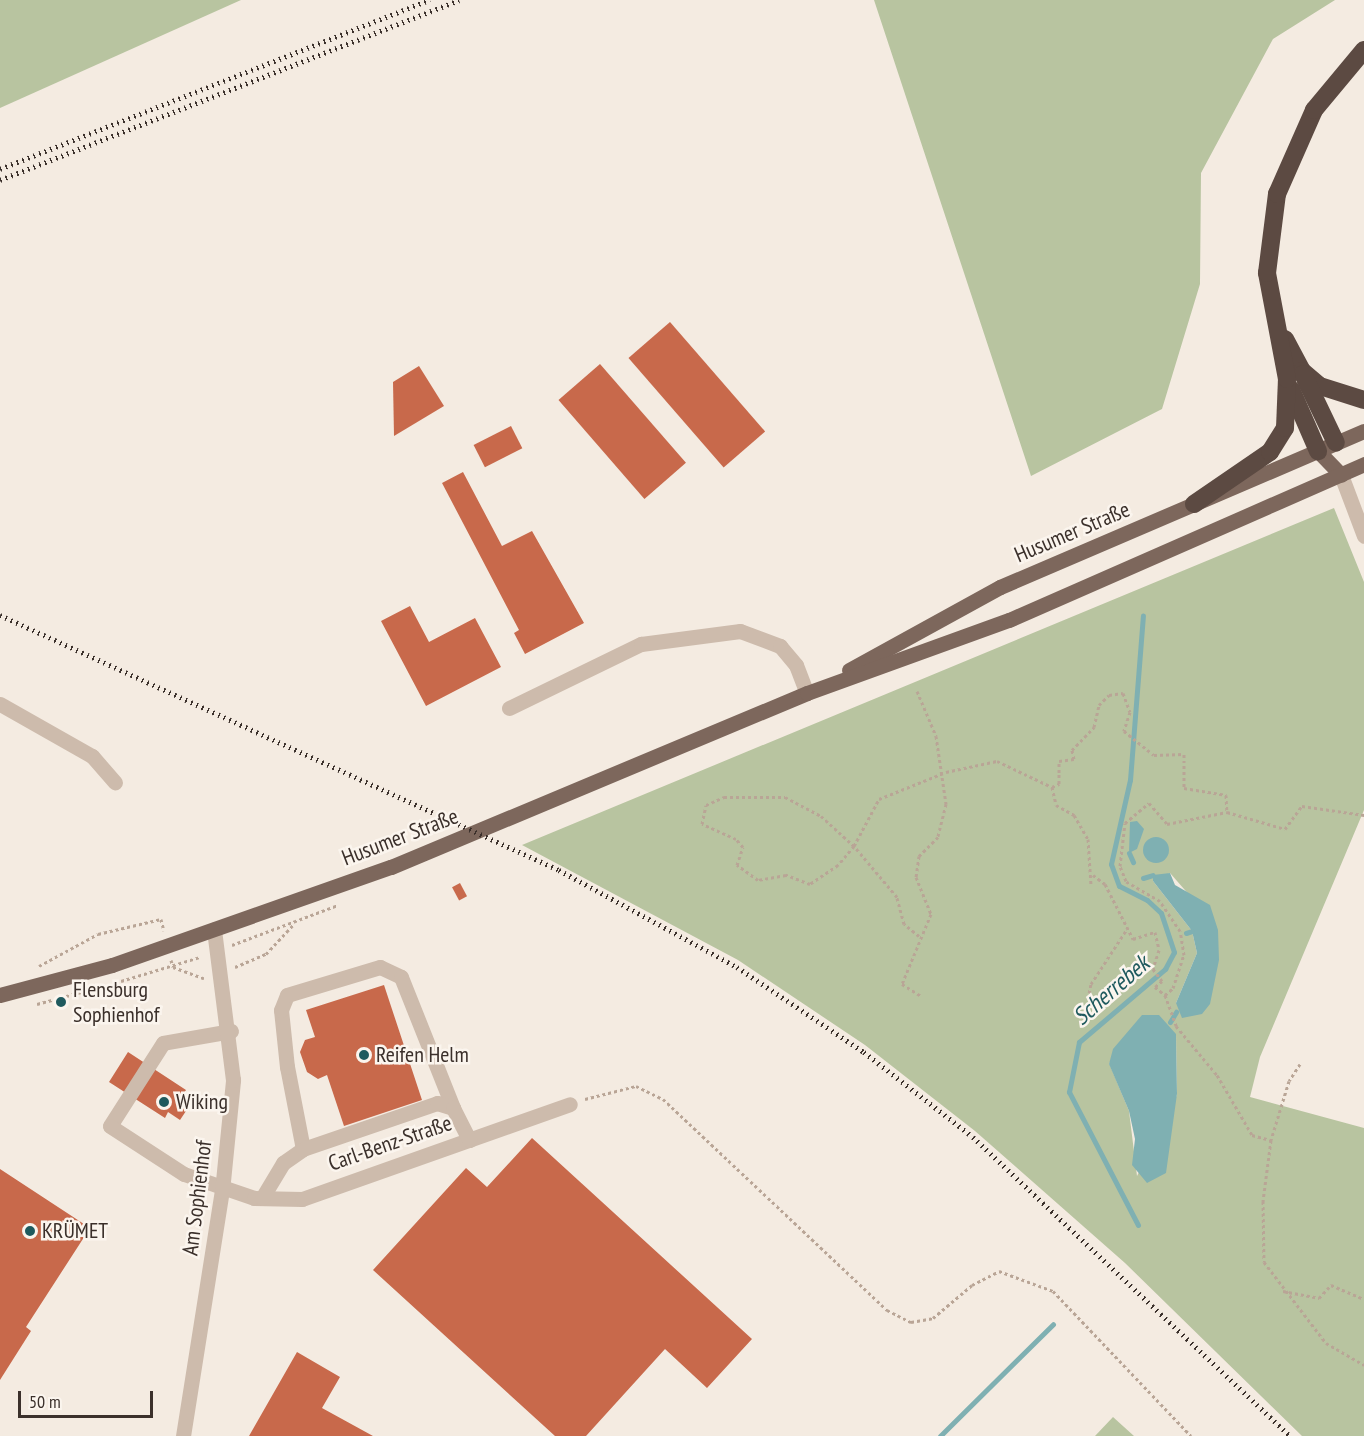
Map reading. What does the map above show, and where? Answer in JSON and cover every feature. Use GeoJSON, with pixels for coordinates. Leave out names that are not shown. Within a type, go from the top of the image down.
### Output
{"type":"FeatureCollection","features":[{"type":"Feature","properties":{"kind":"highway"},"geometry":{"type":"LineString","coordinates":[[1318,451],[1274,316],[1267,273],[1271,224],[1287,161],[1314,110],[1364,50]]}},
{"type":"Feature","properties":{"kind":"highway"},"geometry":{"type":"LineString","coordinates":[[1294,375],[1344,398],[1364,400]]}},
{"type":"Feature","properties":{"kind":"highway"},"geometry":{"type":"LineString","coordinates":[[1294,375],[1336,443]]}},
{"type":"Feature","properties":{"kind":"highway"},"geometry":{"type":"LineString","coordinates":[[1194,504],[1270,452],[1285,428],[1294,375]]}},
{"type":"Feature","properties":{"kind":"main road","name":"Husumer Straße"},"geometry":{"type":"LineString","coordinates":[[807,693],[1000,587],[1364,431]]}},
{"type":"Feature","properties":{"kind":"main road"},"geometry":{"type":"LineString","coordinates":[[1336,443],[1341,475]]}},
{"type":"Feature","properties":{"kind":"main road"},"geometry":{"type":"LineString","coordinates":[[1318,451],[1341,475]]}},
{"type":"Feature","properties":{"kind":"main road","name":"Husumer Straße"},"geometry":{"type":"LineString","coordinates":[[0,995],[168,946],[391,867],[807,693],[1009,620],[1364,464]]}},
{"type":"Feature","properties":{"kind":"street"},"geometry":{"type":"LineString","coordinates":[[1341,475],[1364,536]]}},
{"type":"Feature","properties":{"kind":"street"},"geometry":{"type":"LineString","coordinates":[[509,708],[641,644],[740,632],[780,646],[796,665],[807,693]]}},
{"type":"Feature","properties":{"kind":"street"},"geometry":{"type":"LineString","coordinates":[[0,704],[92,756],[115,782]]}},
{"type":"Feature","properties":{"kind":"street","name":"Am Sophienhof"},"geometry":{"type":"LineString","coordinates":[[183,1436],[222,1191],[233,1080],[231,1031],[214,930]]}},
{"type":"Feature","properties":{"kind":"street"},"geometry":{"type":"LineString","coordinates":[[303,1149],[285,1056],[281,1010],[287,995],[380,967],[401,976],[453,1108],[469,1140]]}},
{"type":"Feature","properties":{"kind":"street"},"geometry":{"type":"LineString","coordinates":[[222,1191],[110,1126],[164,1043],[231,1031]]}},
{"type":"Feature","properties":{"kind":"street"},"geometry":{"type":"LineString","coordinates":[[262,1198],[284,1163],[303,1149],[437,1103],[453,1108]]}},
{"type":"Feature","properties":{"kind":"street","name":"Carl-Benz-Straße"},"geometry":{"type":"LineString","coordinates":[[222,1191],[262,1198],[302,1198],[570,1104]]}},
{"type":"Feature","properties":{"kind":"path"},"geometry":{"type":"LineString","coordinates":[[917,691],[936,736],[946,804],[938,837],[919,856],[916,877],[931,914],[919,936],[902,984],[921,996]]}},
{"type":"Feature","properties":{"kind":"path"},"geometry":{"type":"LineString","coordinates":[[919,936],[904,924],[897,897],[854,846],[821,816],[785,797],[724,797],[700,814],[702,824],[743,847],[737,865],[758,880],[786,875],[810,884],[838,865],[854,846],[879,799],[940,773],[997,761],[1052,787],[1059,784],[1059,761],[1074,759],[1072,750],[1094,727],[1099,705],[1109,695],[1126,694],[1130,717],[1124,731],[1134,734],[1155,755],[1184,754],[1184,788],[1226,795],[1227,812]]}},
{"type":"Feature","properties":{"kind":"path"},"geometry":{"type":"LineString","coordinates":[[1052,787],[1056,805],[1074,815],[1088,839],[1091,885]]}},
{"type":"Feature","properties":{"kind":"path"},"geometry":{"type":"LineString","coordinates":[[1165,995],[1173,988],[1184,955],[1180,931],[1160,901],[1126,881],[1120,866],[1125,823],[1149,803],[1167,824],[1227,812],[1285,830],[1302,806],[1364,815]]}},
{"type":"Feature","properties":{"kind":"path"},"geometry":{"type":"LineString","coordinates":[[1092,875],[1105,884],[1133,939],[1155,932],[1158,957],[1153,969],[1162,981],[1155,987],[1165,995],[1171,1012],[1177,1017],[1176,1026],[1223,1083],[1252,1135],[1271,1140]]}},
{"type":"Feature","properties":{"kind":"path"},"geometry":{"type":"LineString","coordinates":[[28,970],[98,934],[161,919],[173,967],[197,980],[266,954],[298,922],[173,967]]}},
{"type":"Feature","properties":{"kind":"path"},"geometry":{"type":"LineString","coordinates":[[1088,999],[1091,984],[1128,929]]}},
{"type":"Feature","properties":{"kind":"path"},"geometry":{"type":"LineString","coordinates":[[1300,1064],[1289,1081],[1271,1140],[1263,1201],[1264,1262],[1283,1291],[1326,1343],[1364,1365]]}},
{"type":"Feature","properties":{"kind":"path"},"geometry":{"type":"LineString","coordinates":[[570,1104],[619,1087],[650,1090],[887,1310],[911,1322],[933,1318],[972,1285],[999,1271],[1053,1290],[1191,1436]]}},
{"type":"Feature","properties":{"kind":"path"},"geometry":{"type":"LineString","coordinates":[[1283,1291],[1319,1298],[1331,1285],[1364,1299]]}},
{"type":"Feature","properties":{"kind":"green space"},"geometry":{"type":"Polygon","coordinates":[[[0,0],[241,0],[0,108],[0,0]]]}},
{"type":"Feature","properties":{"kind":"green space"},"geometry":{"type":"Polygon","coordinates":[[[874,0],[1335,0],[1273,39],[1201,173],[1200,284],[1162,409],[1031,476],[874,0]]]}},
{"type":"Feature","properties":{"kind":"green space"},"geometry":{"type":"Polygon","coordinates":[[[1334,508],[1364,582],[1364,810],[1260,1057],[1250,1097],[1364,1128],[1364,1436],[1302,1436],[1125,1263],[975,1131],[865,1045],[738,960],[522,845],[1334,508]],[[1170,873],[1153,881],[1192,931],[1197,953],[1176,1003],[1210,1004],[1191,897],[1170,873]],[[1176,1034],[1109,1063],[1129,1111],[1137,1176],[1177,1095],[1176,1034]]]}},
{"type":"Feature","properties":{"kind":"green space"},"geometry":{"type":"Polygon","coordinates":[[[1113,1417],[1134,1436],[1095,1436],[1113,1417]]]}},
{"type":"Feature","properties":{"kind":"water"},"geometry":{"type":"Polygon","coordinates":[[[1137,821],[1144,829],[1137,849],[1129,853],[1130,822],[1137,821]]]}},
{"type":"Feature","properties":{"kind":"water"},"geometry":{"type":"Polygon","coordinates":[[[1156,837],[1165,841],[1169,850],[1165,859],[1156,863],[1147,859],[1143,850],[1147,841],[1156,837]]]}},
{"type":"Feature","properties":{"kind":"water"},"geometry":{"type":"Polygon","coordinates":[[[1170,873],[1175,885],[1210,905],[1218,930],[1219,960],[1210,1004],[1202,1014],[1182,1018],[1176,1003],[1197,953],[1192,931],[1153,881],[1153,875],[1170,873]]]}},
{"type":"Feature","properties":{"kind":"water"},"geometry":{"type":"Polygon","coordinates":[[[1142,1015],[1159,1015],[1176,1034],[1177,1094],[1166,1173],[1147,1183],[1132,1165],[1135,1139],[1129,1111],[1109,1064],[1113,1049],[1142,1015]]]}},
{"type":"Feature","properties":{"kind":"building"},"geometry":{"type":"Polygon","coordinates":[[[670,322],[765,431],[724,468],[628,358],[670,322]]]}},
{"type":"Feature","properties":{"kind":"building"},"geometry":{"type":"Polygon","coordinates":[[[600,364],[686,463],[644,499],[558,400],[600,364]]]}},
{"type":"Feature","properties":{"kind":"building"},"geometry":{"type":"Polygon","coordinates":[[[419,366],[444,406],[394,436],[393,382],[419,366]]]}},
{"type":"Feature","properties":{"kind":"building"},"geometry":{"type":"Polygon","coordinates":[[[511,426],[522,448],[485,467],[474,445],[511,426]]]}},
{"type":"Feature","properties":{"kind":"building"},"geometry":{"type":"Polygon","coordinates":[[[463,472],[502,546],[532,531],[584,623],[525,654],[514,633],[519,630],[442,483],[463,472]]]}},
{"type":"Feature","properties":{"kind":"building"},"geometry":{"type":"Polygon","coordinates":[[[410,606],[429,642],[475,618],[501,667],[426,706],[381,621],[410,606]]]}},
{"type":"Feature","properties":{"kind":"building"},"geometry":{"type":"Polygon","coordinates":[[[460,883],[467,896],[459,900],[452,887],[460,883]]]}},
{"type":"Feature","properties":{"kind":"building"},"geometry":{"type":"Polygon","coordinates":[[[384,985],[422,1100],[344,1126],[327,1075],[318,1079],[307,1072],[300,1052],[305,1040],[315,1037],[306,1010],[384,985]]]}},
{"type":"Feature","properties":{"kind":"building"},"geometry":{"type":"Polygon","coordinates":[[[128,1052],[186,1090],[180,1099],[190,1105],[180,1120],[168,1112],[165,1118],[109,1082],[128,1052]]]}},
{"type":"Feature","properties":{"kind":"building"},"geometry":{"type":"Polygon","coordinates":[[[532,1138],[752,1339],[707,1388],[665,1349],[586,1436],[555,1436],[373,1270],[466,1168],[487,1187],[532,1138]]]}},
{"type":"Feature","properties":{"kind":"building"},"geometry":{"type":"Polygon","coordinates":[[[0,1169],[90,1228],[26,1327],[31,1331],[0,1380],[0,1169]]]}},
{"type":"Feature","properties":{"kind":"building"},"geometry":{"type":"Polygon","coordinates":[[[297,1352],[340,1377],[322,1408],[373,1436],[249,1436],[297,1352]]]}},
{"type":"Feature","properties":{"kind":"waterway","name":"Scherrebek"},"geometry":{"type":"LineString","coordinates":[[1138,1225],[1069,1092],[1079,1042],[1165,969],[1174,952],[1161,913],[1147,900],[1119,886],[1111,864],[1130,780],[1143,616]]}},
{"type":"Feature","properties":{"kind":"waterway"},"geometry":{"type":"LineString","coordinates":[[1129,853],[1133,862]]}},
{"type":"Feature","properties":{"kind":"waterway"},"geometry":{"type":"LineString","coordinates":[[1143,878],[1153,875]]}},
{"type":"Feature","properties":{"kind":"waterway"},"geometry":{"type":"LineString","coordinates":[[1186,933],[1192,931]]}},
{"type":"Feature","properties":{"kind":"waterway"},"geometry":{"type":"LineString","coordinates":[[1170,1022],[1176,1012]]}},
{"type":"Feature","properties":{"kind":"waterway","name":"Scherrebek"},"geometry":{"type":"LineString","coordinates":[[940,1436],[1053,1324]]}},
{"type":"Feature","properties":{"kind":"railway"},"geometry":{"type":"LineString","coordinates":[[0,169],[430,0]]}},
{"type":"Feature","properties":{"kind":"railway"},"geometry":{"type":"LineString","coordinates":[[0,180],[459,0]]}},
{"type":"Feature","properties":{"kind":"railway"},"geometry":{"type":"LineString","coordinates":[[0,615],[559,870],[737,967],[864,1052],[973,1137],[1290,1436]]}},
{"type":"Feature","properties":{"kind":"place","name":"Flensburg Sophienhof"},"geometry":{"type":"Point","coordinates":[61,1002]}},
{"type":"Feature","properties":{"kind":"place","name":"Reifen Helm"},"geometry":{"type":"Point","coordinates":[364,1055]}},
{"type":"Feature","properties":{"kind":"place","name":"Wiking"},"geometry":{"type":"Point","coordinates":[164,1102]}},
{"type":"Feature","properties":{"kind":"place","name":"KRÜMET"},"geometry":{"type":"Point","coordinates":[30,1231]}}]}
